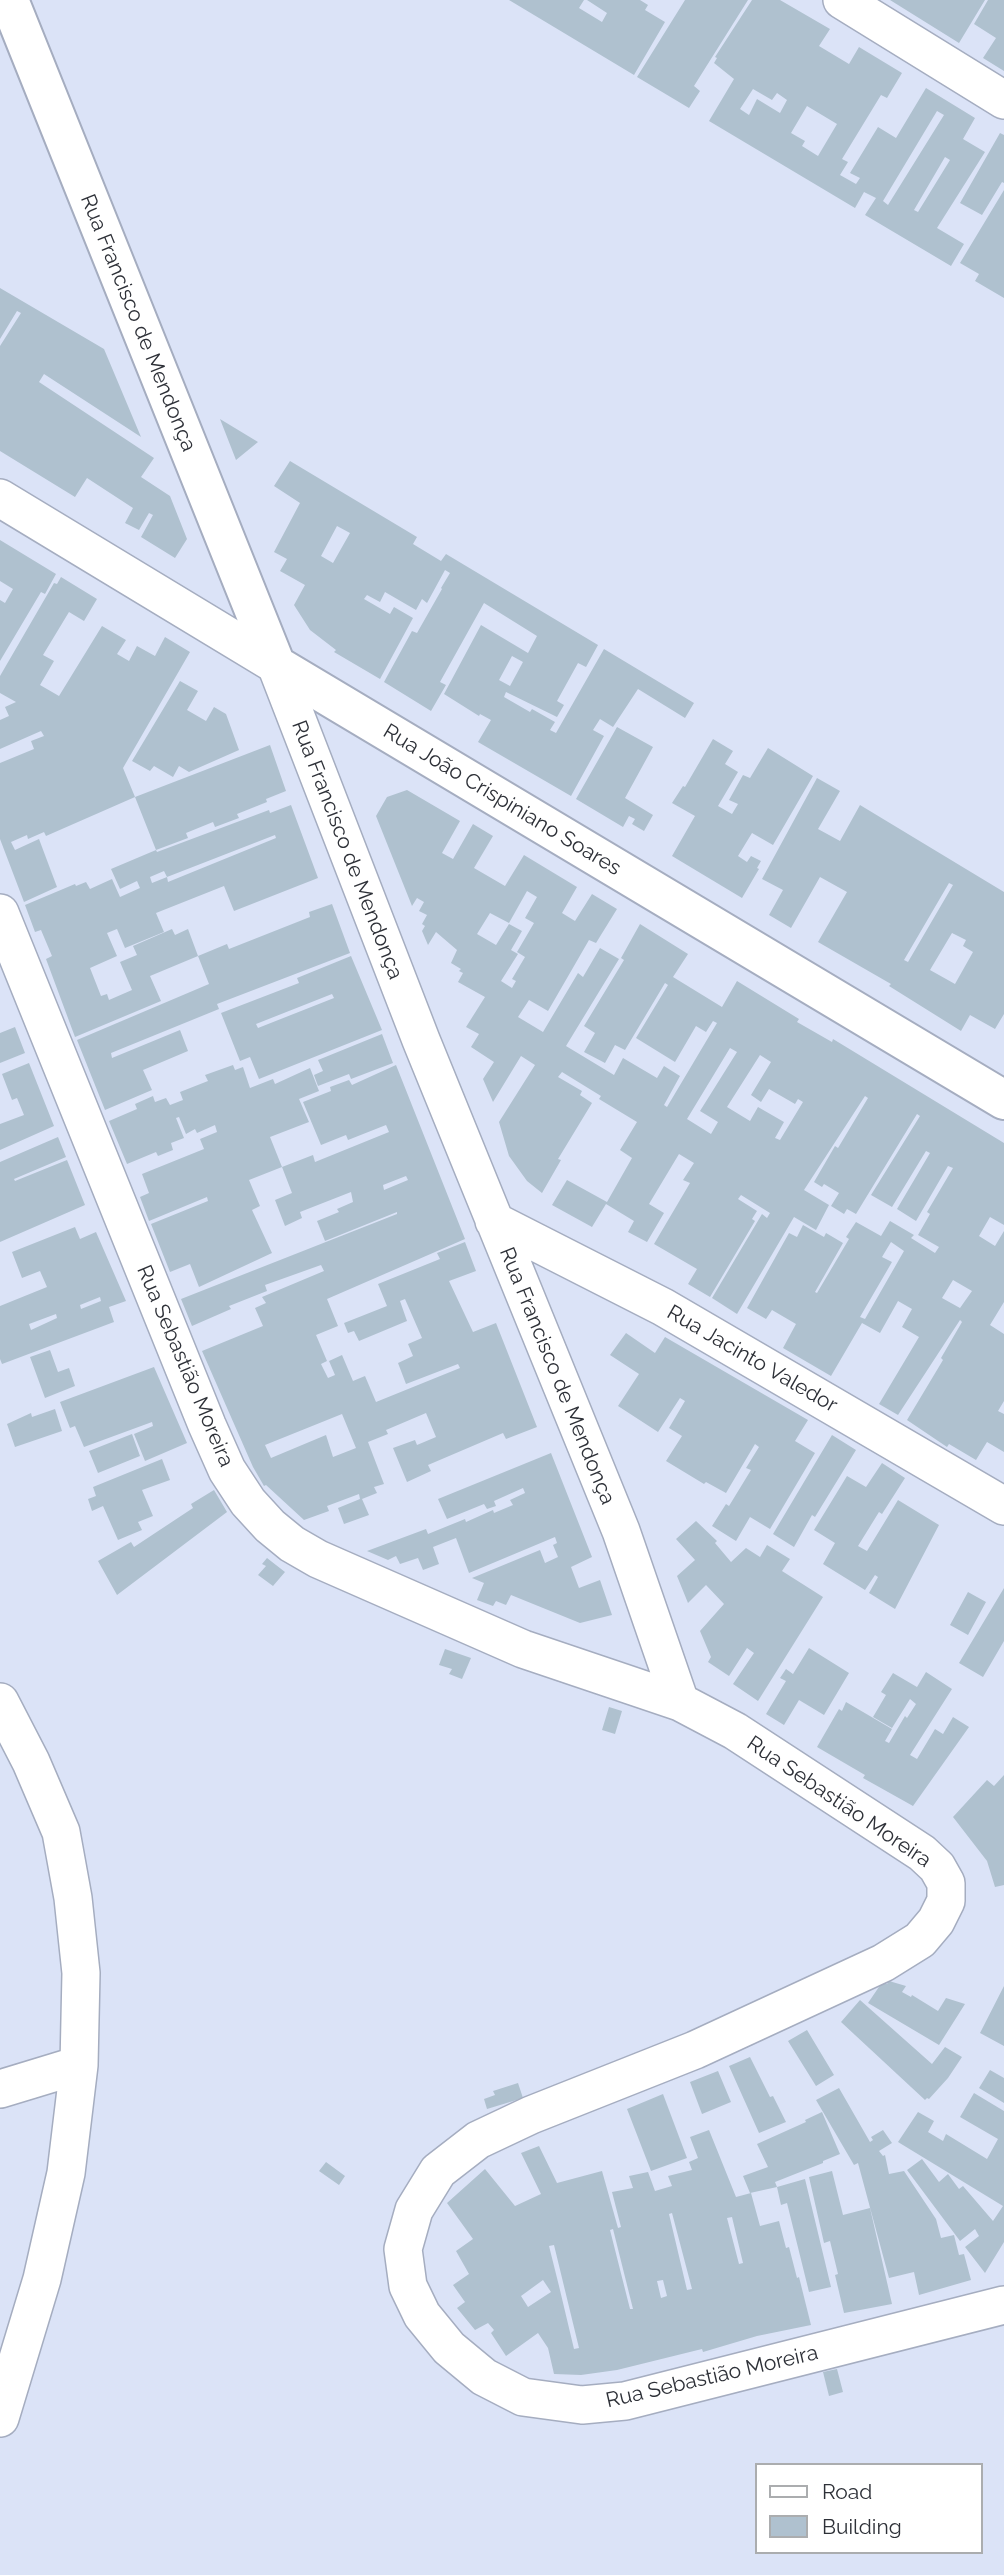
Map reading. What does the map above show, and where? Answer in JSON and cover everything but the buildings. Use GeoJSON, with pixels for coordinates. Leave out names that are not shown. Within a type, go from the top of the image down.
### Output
{"type":"FeatureCollection","features":[{"type":"Feature","properties":{"kind":"street","name":"Rua Francisco de Mendonça"},"geometry":{"type":"LineString","coordinates":[[9,0],[276,665],[494,1221],[621,1531],[680,1702]]}},
{"type":"Feature","properties":{"kind":"street"},"geometry":{"type":"LineString","coordinates":[[842,0],[1004,100]]}},
{"type":"Feature","properties":{"kind":"street","name":"Rua João Crispiniano Soares"},"geometry":{"type":"LineString","coordinates":[[0,498],[1004,1100]]}},
{"type":"Feature","properties":{"kind":"street","name":"Rua Sebastião Moreira"},"geometry":{"type":"LineString","coordinates":[[0,913],[207,1425],[227,1470],[248,1502],[270,1526],[292,1544],[318,1559],[523,1649],[680,1702],[735,1731],[922,1853],[937,1867],[946,1883],[946,1901],[936,1922],[920,1940],[883,1963],[695,2050],[531,2115],[478,2140],[438,2171],[414,2210],[403,2249],[408,2286],[422,2315],[449,2348],[484,2378],[523,2397],[582,2405],[625,2401],[1004,2305]]}},
{"type":"Feature","properties":{"kind":"street","name":"Rua Jacinto Valedor"},"geometry":{"type":"LineString","coordinates":[[494,1221],[663,1307],[1004,1506]]}},
{"type":"Feature","properties":{"kind":"street"},"geometry":{"type":"LineString","coordinates":[[0,1702],[32,1762],[61,1832],[73,1898],[81,1973],[79,2065],[65,2173],[42,2279],[0,2418]]}},
{"type":"Feature","properties":{"kind":"street"},"geometry":{"type":"LineString","coordinates":[[0,2090],[79,2065]]}}]}
